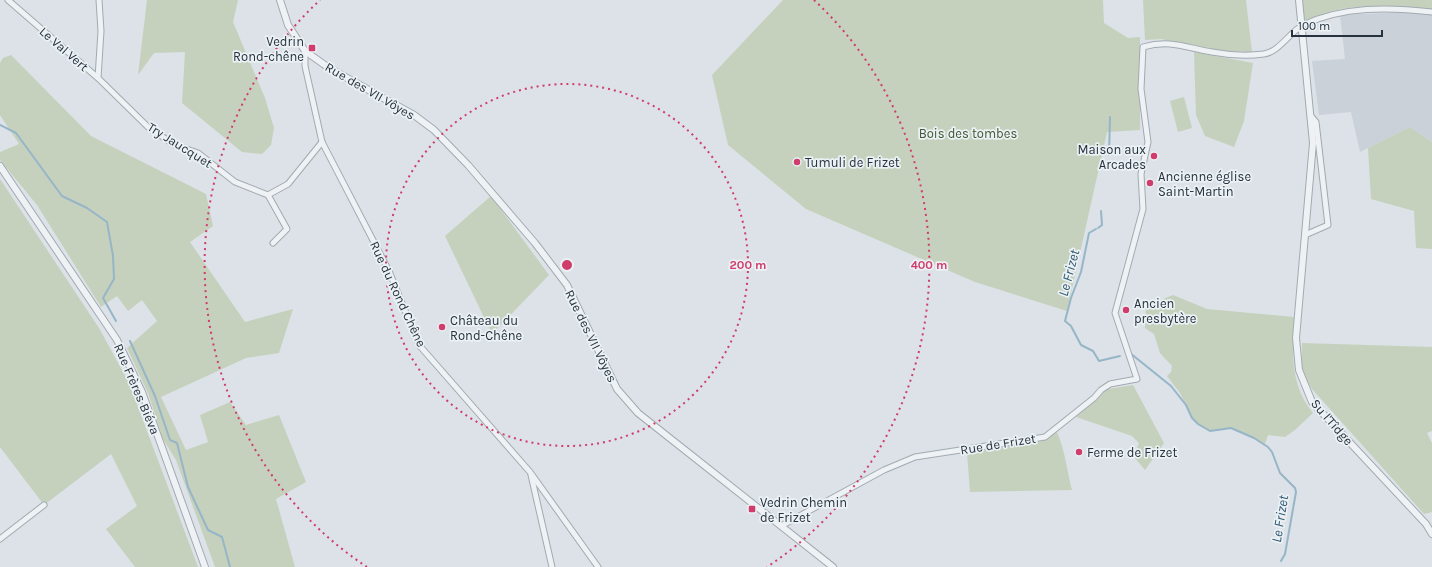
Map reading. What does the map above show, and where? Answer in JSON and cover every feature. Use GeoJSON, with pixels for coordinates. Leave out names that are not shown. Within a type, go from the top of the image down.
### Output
{"type":"FeatureCollection","features":[{"type":"Feature","properties":{"kind":"street","name":"Le Val Vert"},"geometry":{"type":"LineString","coordinates":[[8,0],[98,78]]}},
{"type":"Feature","properties":{"kind":"street","name":"Le Val Vert"},"geometry":{"type":"LineString","coordinates":[[98,78],[101,31],[99,0]]}},
{"type":"Feature","properties":{"kind":"street"},"geometry":{"type":"LineString","coordinates":[[280,0],[288,25],[306,51]]}},
{"type":"Feature","properties":{"kind":"street","name":"Su l'Tîdge"},"geometry":{"type":"LineString","coordinates":[[1299,0],[1312,143],[1296,339],[1299,370],[1312,402],[1426,524],[1432,534]]}},
{"type":"Feature","properties":{"kind":"street"},"geometry":{"type":"LineString","coordinates":[[1302,26],[1331,15],[1361,10],[1408,9],[1432,12]]}},
{"type":"Feature","properties":{"kind":"street","name":"Rue de Frizet"},"geometry":{"type":"LineString","coordinates":[[781,526],[884,470],[915,457],[1045,437],[1110,384],[1137,378],[1115,313],[1143,209],[1141,174],[1148,142],[1141,89],[1143,46],[1165,42],[1213,52],[1266,54],[1302,26]]}},
{"type":"Feature","properties":{"kind":"street","name":"Rue du Rond Chêne"},"geometry":{"type":"LineString","coordinates":[[306,51],[306,66],[322,142],[389,271],[419,345],[530,472],[552,567]]}},
{"type":"Feature","properties":{"kind":"street","name":"Rue des VII Vôyes"},"geometry":{"type":"LineString","coordinates":[[306,51],[329,68],[414,115],[434,130],[458,155],[535,243],[567,285],[617,389],[638,413],[833,567]]}},
{"type":"Feature","properties":{"kind":"street","name":"Try Jaucquet"},"geometry":{"type":"LineString","coordinates":[[98,78],[149,128],[175,146],[198,153],[235,182],[268,195]]}},
{"type":"Feature","properties":{"kind":"street","name":"Su l'Tîdge"},"geometry":{"type":"LineString","coordinates":[[1305,235],[1328,225],[1316,122],[1310,114]]}},
{"type":"Feature","properties":{"kind":"street"},"geometry":{"type":"LineString","coordinates":[[273,243],[287,229],[268,195],[288,184],[322,142]]}},
{"type":"Feature","properties":{"kind":"street","name":"Rue Frères Biéva"},"geometry":{"type":"LineString","coordinates":[[0,166],[117,340],[142,392],[205,567]]}},
{"type":"Feature","properties":{"kind":"street"},"geometry":{"type":"LineString","coordinates":[[530,472],[598,567]]}},
{"type":"Feature","properties":{"kind":"street"},"geometry":{"type":"LineString","coordinates":[[0,539],[44,504]]}},
{"type":"Feature","properties":{"kind":"shaded area"},"geometry":{"type":"Polygon","coordinates":[[[1406,12],[1432,14],[1432,142],[1410,127],[1360,152],[1351,112],[1319,115],[1312,61],[1345,59],[1340,15],[1406,12]]]}},
{"type":"Feature","properties":{"kind":"green space"},"geometry":{"type":"Polygon","coordinates":[[[147,0],[238,0],[233,22],[265,98],[274,128],[271,145],[262,154],[242,152],[182,103],[185,52],[154,53],[138,75],[147,0]]]}},
{"type":"Feature","properties":{"kind":"green space","name":"Bois des tombes"},"geometry":{"type":"Polygon","coordinates":[[[783,0],[1103,0],[1104,23],[1128,38],[1140,37],[1140,130],[1107,132],[1067,311],[975,282],[806,209],[728,145],[712,75],[783,0]]]}},
{"type":"Feature","properties":{"kind":"green space"},"geometry":{"type":"Polygon","coordinates":[[[1143,0],[1246,0],[1252,52],[1212,51],[1161,39],[1145,40],[1143,0]]]}},
{"type":"Feature","properties":{"kind":"green space"},"geometry":{"type":"Polygon","coordinates":[[[1301,0],[1432,0],[1432,10],[1356,7],[1332,11],[1306,20],[1302,18],[1301,0]]]}},
{"type":"Feature","properties":{"kind":"green space"},"geometry":{"type":"Polygon","coordinates":[[[1194,52],[1253,63],[1244,121],[1234,147],[1205,136],[1196,115],[1194,52]]]}},
{"type":"Feature","properties":{"kind":"green space"},"geometry":{"type":"Polygon","coordinates":[[[11,55],[91,136],[206,194],[213,226],[190,242],[245,322],[293,309],[279,353],[246,358],[161,397],[186,450],[208,442],[200,415],[230,402],[246,425],[279,415],[306,482],[276,499],[295,567],[215,567],[176,460],[163,439],[148,393],[127,348],[157,321],[142,300],[128,311],[117,296],[101,307],[37,205],[0,160],[0,152],[19,144],[0,115],[0,63],[3,58],[11,55]]]}},
{"type":"Feature","properties":{"kind":"green space"},"geometry":{"type":"Polygon","coordinates":[[[1184,97],[1192,128],[1178,132],[1170,101],[1184,97]]]}},
{"type":"Feature","properties":{"kind":"green space"},"geometry":{"type":"Polygon","coordinates":[[[1410,127],[1432,142],[1432,249],[1416,248],[1414,211],[1371,199],[1368,148],[1410,127]]]}},
{"type":"Feature","properties":{"kind":"green space"},"geometry":{"type":"Polygon","coordinates":[[[0,179],[99,328],[129,383],[198,567],[135,567],[106,529],[137,506],[111,454],[44,505],[0,447],[0,179]]]}},
{"type":"Feature","properties":{"kind":"green space"},"geometry":{"type":"Polygon","coordinates":[[[491,196],[549,275],[492,334],[445,236],[491,196]]]}},
{"type":"Feature","properties":{"kind":"green space"},"geometry":{"type":"Polygon","coordinates":[[[1173,295],[1207,309],[1294,317],[1293,355],[1296,379],[1305,402],[1313,413],[1285,437],[1268,435],[1265,444],[1231,428],[1210,431],[1199,424],[1192,418],[1180,393],[1167,376],[1171,372],[1172,366],[1160,353],[1154,334],[1145,328],[1146,306],[1173,295]]]}},
{"type":"Feature","properties":{"kind":"green space"},"geometry":{"type":"Polygon","coordinates":[[[1302,343],[1432,347],[1432,431],[1427,433],[1432,443],[1432,512],[1424,514],[1312,389],[1302,372],[1302,343]]]}},
{"type":"Feature","properties":{"kind":"green space"},"geometry":{"type":"Polygon","coordinates":[[[1133,385],[1164,443],[1145,470],[1134,457],[1139,443],[1132,436],[1076,417],[1108,389],[1133,385]]]}},
{"type":"Feature","properties":{"kind":"green space"},"geometry":{"type":"Polygon","coordinates":[[[1057,432],[1064,453],[1072,490],[970,492],[967,453],[1042,441],[1057,432]]]}},
{"type":"Feature","properties":{"kind":"waterway","name":"Le Frizet"},"geometry":{"type":"LineString","coordinates":[[1109,155],[1110,117]]}},
{"type":"Feature","properties":{"kind":"waterway"},"geometry":{"type":"LineString","coordinates":[[0,125],[16,133],[62,196],[87,208],[107,222],[113,256],[114,279],[103,298],[116,321]]}},
{"type":"Feature","properties":{"kind":"waterway","name":"Le Frizet"},"geometry":{"type":"LineString","coordinates":[[1098,228],[1102,225],[1101,211]]}},
{"type":"Feature","properties":{"kind":"waterway","name":"Le Frizet"},"geometry":{"type":"LineString","coordinates":[[1096,229],[1089,233],[1081,272],[1071,298],[1065,321],[1071,326],[1081,345],[1093,351],[1099,361],[1120,356]]}},
{"type":"Feature","properties":{"kind":"waterway"},"geometry":{"type":"LineString","coordinates":[[130,341],[155,396],[170,440],[177,443],[188,487],[208,530],[222,537],[230,567]]}},
{"type":"Feature","properties":{"kind":"waterway","name":"Le Frizet"},"geometry":{"type":"LineString","coordinates":[[1130,353],[1171,386],[1186,405],[1192,418],[1198,424],[1210,431],[1231,428],[1254,438],[1268,447],[1272,452],[1280,473],[1295,488],[1296,492],[1285,554],[1281,561]]}},
{"type":"Feature","properties":{"kind":"place","name":"Vedrin Rond-chêne"},"geometry":{"type":"Point","coordinates":[312,48]}},
{"type":"Feature","properties":{"kind":"place","name":"Maison aux Arcades"},"geometry":{"type":"Point","coordinates":[1154,156]}},
{"type":"Feature","properties":{"kind":"place","name":"Tumuli de Frizet"},"geometry":{"type":"Point","coordinates":[797,162]}},
{"type":"Feature","properties":{"kind":"place","name":"Ancienne église Saint-Martin"},"geometry":{"type":"Point","coordinates":[1150,183]}},
{"type":"Feature","properties":{"kind":"place","name":"Ancien presbytère"},"geometry":{"type":"Point","coordinates":[1126,310]}},
{"type":"Feature","properties":{"kind":"place","name":"Château du Rond-Chêne"},"geometry":{"type":"Point","coordinates":[442,327]}},
{"type":"Feature","properties":{"kind":"place","name":"Ferme de Frizet"},"geometry":{"type":"Point","coordinates":[1079,452]}},
{"type":"Feature","properties":{"kind":"place","name":"Vedrin Chemin de Frizet"},"geometry":{"type":"Point","coordinates":[752,509]}}]}
